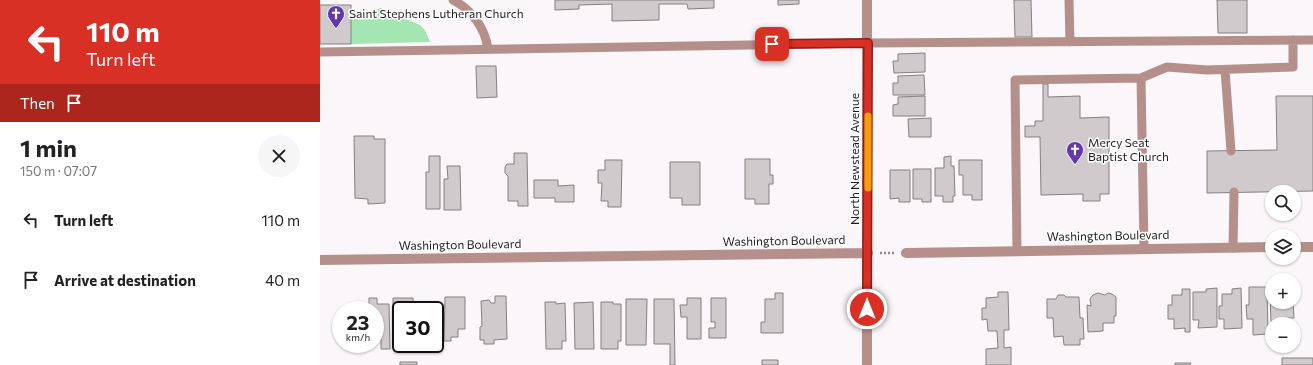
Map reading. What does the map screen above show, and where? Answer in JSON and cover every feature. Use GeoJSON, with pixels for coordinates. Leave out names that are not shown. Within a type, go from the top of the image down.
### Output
{"type":"FeatureCollection","features":[{"type":"Feature","properties":{"kind":"street","name":"North Newstead Avenue"},"geometry":{"type":"LineString","coordinates":[[867,0],[867,365]]}},
{"type":"Feature","properties":{"kind":"street","name":"Washington Boulevard"},"geometry":{"type":"LineString","coordinates":[[906,252],[1265,247]]}},
{"type":"Feature","properties":{"kind":"street"},"geometry":{"type":"LineString","coordinates":[[1301,247],[1313,247]]}},
{"type":"Feature","properties":{"kind":"street","name":"Washington Boulevard"},"geometry":{"type":"LineString","coordinates":[[320,260],[868,253]]}},
{"type":"Feature","properties":{"kind":"lane"},"geometry":{"type":"LineString","coordinates":[[453,0],[479,22],[485,35],[488,49]]}},
{"type":"Feature","properties":{"kind":"lane"},"geometry":{"type":"LineString","coordinates":[[1069,0],[1070,42]]}},
{"type":"Feature","properties":{"kind":"lane"},"geometry":{"type":"LineString","coordinates":[[1017,251],[1015,80],[1140,78],[1167,67],[1225,70],[1293,67],[1293,40]]}},
{"type":"Feature","properties":{"kind":"lane"},"geometry":{"type":"LineString","coordinates":[[320,52],[868,43],[1313,40]]}},
{"type":"Feature","properties":{"kind":"lane"},"geometry":{"type":"LineString","coordinates":[[1225,70],[1231,151]]}},
{"type":"Feature","properties":{"kind":"lane"},"geometry":{"type":"LineString","coordinates":[[1140,78],[1144,248]]}},
{"type":"Feature","properties":{"kind":"lane"},"geometry":{"type":"LineString","coordinates":[[1234,192],[1234,248]]}},
{"type":"Feature","properties":{"kind":"path"},"geometry":{"type":"LineString","coordinates":[[868,253],[906,252]]}},
{"type":"Feature","properties":{"kind":"green space"},"geometry":{"type":"Polygon","coordinates":[[[381,8],[420,25],[425,30],[430,42],[351,44],[351,14],[364,14],[381,8]]]}},
{"type":"Feature","properties":{"kind":"building"},"geometry":{"type":"Polygon","coordinates":[[[555,0],[714,0],[714,8],[688,9],[687,4],[659,4],[659,20],[612,21],[612,4],[579,5],[579,9],[555,10],[555,0]]]}},
{"type":"Feature","properties":{"kind":"building"},"geometry":{"type":"Polygon","coordinates":[[[778,0],[799,0],[799,4],[778,5],[778,0]]]}},
{"type":"Feature","properties":{"kind":"building"},"geometry":{"type":"Polygon","coordinates":[[[1014,0],[1031,0],[1032,37],[1015,37],[1014,0]]]}},
{"type":"Feature","properties":{"kind":"building"},"geometry":{"type":"Polygon","coordinates":[[[1217,0],[1247,0],[1247,33],[1218,33],[1217,0]]]}},
{"type":"Feature","properties":{"kind":"building","name":"Saint Stephens Lutheran Church"},"geometry":{"type":"Polygon","coordinates":[[[320,5],[351,5],[351,44],[320,44],[320,5]]]}},
{"type":"Feature","properties":{"kind":"building"},"geometry":{"type":"Polygon","coordinates":[[[925,53],[925,72],[894,73],[893,61],[898,61],[898,54],[925,53]]]}},
{"type":"Feature","properties":{"kind":"building"},"geometry":{"type":"Polygon","coordinates":[[[476,66],[496,66],[497,97],[477,98],[476,66]]]}},
{"type":"Feature","properties":{"kind":"building"},"geometry":{"type":"Polygon","coordinates":[[[924,75],[925,95],[893,95],[893,83],[898,83],[898,76],[924,75]]]}},
{"type":"Feature","properties":{"kind":"building","name":"Mercy Seat Baptist Church"},"geometry":{"type":"Polygon","coordinates":[[[1043,84],[1048,84],[1048,97],[1080,96],[1080,118],[1109,117],[1109,194],[1100,194],[1100,201],[1083,201],[1083,194],[1041,195],[1040,137],[1025,137],[1025,126],[1035,126],[1035,121],[1043,121],[1043,84]]]}},
{"type":"Feature","properties":{"kind":"building"},"geometry":{"type":"Polygon","coordinates":[[[925,96],[925,116],[893,116],[893,105],[898,104],[898,97],[925,96]]]}},
{"type":"Feature","properties":{"kind":"building"},"geometry":{"type":"Polygon","coordinates":[[[1276,96],[1313,96],[1313,191],[1301,191],[1301,185],[1265,185],[1265,192],[1207,193],[1207,151],[1277,150],[1276,96]]]}},
{"type":"Feature","properties":{"kind":"building"},"geometry":{"type":"Polygon","coordinates":[[[931,118],[931,137],[909,137],[908,119],[931,118]]]}},
{"type":"Feature","properties":{"kind":"building"},"geometry":{"type":"Polygon","coordinates":[[[354,136],[374,136],[374,139],[385,139],[385,203],[368,204],[368,199],[355,198],[354,136]]]}},
{"type":"Feature","properties":{"kind":"building"},"geometry":{"type":"Polygon","coordinates":[[[514,153],[527,153],[528,206],[518,206],[518,201],[508,201],[508,176],[505,173],[505,167],[507,164],[514,164],[514,153]]]}},
{"type":"Feature","properties":{"kind":"building"},"geometry":{"type":"Polygon","coordinates":[[[429,156],[440,156],[440,209],[426,209],[426,172],[429,172],[429,156]]]}},
{"type":"Feature","properties":{"kind":"building"},"geometry":{"type":"Polygon","coordinates":[[[951,156],[951,166],[954,166],[955,196],[953,196],[953,202],[943,202],[943,196],[935,196],[935,168],[944,168],[944,157],[951,156]]]}},
{"type":"Feature","properties":{"kind":"building"},"geometry":{"type":"Polygon","coordinates":[[[745,159],[770,159],[770,175],[773,175],[773,184],[769,184],[769,204],[755,204],[755,199],[745,199],[745,159]]]}},
{"type":"Feature","properties":{"kind":"building"},"geometry":{"type":"Polygon","coordinates":[[[605,160],[622,160],[621,207],[608,207],[608,201],[601,201],[602,183],[598,183],[598,170],[605,170],[605,160]]]}},
{"type":"Feature","properties":{"kind":"building"},"geometry":{"type":"Polygon","coordinates":[[[959,160],[982,160],[982,200],[972,200],[972,195],[963,195],[963,175],[959,175],[959,160]]]}},
{"type":"Feature","properties":{"kind":"building"},"geometry":{"type":"Polygon","coordinates":[[[670,162],[700,162],[700,205],[682,205],[682,198],[670,198],[670,162]]]}},
{"type":"Feature","properties":{"kind":"building"},"geometry":{"type":"Polygon","coordinates":[[[447,166],[460,166],[461,210],[444,210],[444,179],[448,179],[447,166]]]}},
{"type":"Feature","properties":{"kind":"building"},"geometry":{"type":"Polygon","coordinates":[[[913,169],[931,169],[931,202],[922,202],[922,199],[913,199],[913,169]]]}},
{"type":"Feature","properties":{"kind":"building"},"geometry":{"type":"Polygon","coordinates":[[[890,170],[910,170],[910,202],[899,202],[899,198],[890,199],[890,170]]]}},
{"type":"Feature","properties":{"kind":"building"},"geometry":{"type":"Polygon","coordinates":[[[534,180],[558,180],[558,186],[574,185],[574,202],[555,202],[555,198],[534,198],[534,180]]]}},
{"type":"Feature","properties":{"kind":"building"},"geometry":{"type":"Polygon","coordinates":[[[1249,287],[1265,287],[1265,309],[1267,309],[1268,317],[1265,317],[1265,334],[1253,335],[1253,319],[1247,319],[1246,305],[1249,305],[1249,287]]]}},
{"type":"Feature","properties":{"kind":"building"},"geometry":{"type":"Polygon","coordinates":[[[1217,288],[1217,327],[1198,328],[1199,320],[1193,320],[1193,292],[1206,292],[1206,289],[1217,288]]]}},
{"type":"Feature","properties":{"kind":"building"},"geometry":{"type":"Polygon","coordinates":[[[1241,288],[1242,328],[1224,329],[1224,319],[1219,319],[1219,306],[1222,306],[1222,294],[1232,294],[1232,289],[1241,288]]]}},
{"type":"Feature","properties":{"kind":"building"},"geometry":{"type":"Polygon","coordinates":[[[1182,289],[1190,289],[1190,332],[1185,332],[1185,328],[1174,329],[1174,319],[1168,319],[1168,305],[1172,305],[1172,295],[1182,295],[1182,289]]]}},
{"type":"Feature","properties":{"kind":"building"},"geometry":{"type":"Polygon","coordinates":[[[998,292],[1008,292],[1009,330],[1004,330],[1004,348],[1011,347],[1011,365],[986,365],[986,349],[998,348],[997,331],[988,331],[987,319],[982,320],[982,308],[986,308],[986,298],[998,297],[998,292]]]}},
{"type":"Feature","properties":{"kind":"building"},"geometry":{"type":"Polygon","coordinates":[[[775,293],[783,293],[783,333],[761,333],[761,322],[765,322],[765,299],[775,299],[775,293]]]}},
{"type":"Feature","properties":{"kind":"building"},"geometry":{"type":"Polygon","coordinates":[[[1098,293],[1105,295],[1108,293],[1116,297],[1116,316],[1114,316],[1114,323],[1103,323],[1103,331],[1088,332],[1087,305],[1091,306],[1090,299],[1093,295],[1098,293]]]}},
{"type":"Feature","properties":{"kind":"building"},"geometry":{"type":"Polygon","coordinates":[[[1058,295],[1064,295],[1066,297],[1079,297],[1080,318],[1083,318],[1084,339],[1080,339],[1080,345],[1064,345],[1063,336],[1054,337],[1053,318],[1047,318],[1047,299],[1056,299],[1058,295]]]}},
{"type":"Feature","properties":{"kind":"building"},"geometry":{"type":"Polygon","coordinates":[[[495,296],[506,296],[507,339],[494,340],[494,344],[484,344],[484,340],[480,340],[480,327],[482,326],[481,301],[489,300],[491,303],[495,303],[495,296]]]}},
{"type":"Feature","properties":{"kind":"building"},"geometry":{"type":"Polygon","coordinates":[[[445,297],[465,297],[465,329],[458,329],[458,337],[451,337],[451,341],[444,341],[445,297]]]}},
{"type":"Feature","properties":{"kind":"building"},"geometry":{"type":"Polygon","coordinates":[[[369,298],[377,298],[377,301],[369,301],[369,298]]]}},
{"type":"Feature","properties":{"kind":"building"},"geometry":{"type":"Polygon","coordinates":[[[393,298],[413,298],[413,301],[393,301],[393,298]]]}},
{"type":"Feature","properties":{"kind":"building"},"geometry":{"type":"Polygon","coordinates":[[[687,298],[701,298],[701,339],[687,339],[687,317],[681,317],[680,305],[687,305],[687,298]]]}},
{"type":"Feature","properties":{"kind":"building"},"geometry":{"type":"Polygon","coordinates":[[[711,298],[726,298],[726,338],[709,338],[709,328],[715,328],[715,322],[711,322],[711,298]]]}},
{"type":"Feature","properties":{"kind":"building"},"geometry":{"type":"Polygon","coordinates":[[[626,299],[647,299],[646,345],[626,345],[626,299]]]}},
{"type":"Feature","properties":{"kind":"building"},"geometry":{"type":"Polygon","coordinates":[[[654,299],[674,299],[675,365],[670,365],[670,344],[654,344],[654,299]]]}},
{"type":"Feature","properties":{"kind":"building"},"geometry":{"type":"Polygon","coordinates":[[[545,302],[556,302],[556,304],[565,303],[566,341],[562,341],[562,349],[546,349],[545,302]]]}},
{"type":"Feature","properties":{"kind":"building"},"geometry":{"type":"Polygon","coordinates":[[[593,302],[594,349],[575,349],[574,303],[593,302]]]}},
{"type":"Feature","properties":{"kind":"building"},"geometry":{"type":"Polygon","coordinates":[[[601,302],[621,304],[621,341],[618,341],[618,349],[601,349],[601,302]]]}},
{"type":"Feature","properties":{"kind":"building"},"geometry":{"type":"Polygon","coordinates":[[[384,304],[389,304],[390,349],[384,349],[384,304]]]}},
{"type":"Feature","properties":{"kind":"building"},"geometry":{"type":"Polygon","coordinates":[[[1271,309],[1293,309],[1294,317],[1271,317],[1271,309]]]}},
{"type":"Feature","properties":{"kind":"building"},"geometry":{"type":"Polygon","coordinates":[[[1282,358],[1313,358],[1313,365],[1282,365],[1282,358]]]}},
{"type":"Feature","properties":{"kind":"building"},"geometry":{"type":"Polygon","coordinates":[[[762,360],[778,360],[778,365],[762,365],[762,360]]]}},
{"type":"Feature","properties":{"kind":"building"},"geometry":{"type":"Polygon","coordinates":[[[400,362],[417,362],[417,365],[400,365],[400,362]]]}},
{"type":"Feature","properties":{"kind":"building"},"geometry":{"type":"Polygon","coordinates":[[[1175,363],[1191,363],[1190,365],[1175,365],[1175,363]]]}},
{"type":"Feature","properties":{"kind":"slow traffic"},"geometry":{"type":"LineString","coordinates":[[868,116],[868,188]]}},
{"type":"Feature","properties":{"kind":"place","name":"Saint Stephens Lutheran Church"},"geometry":{"type":"Point","coordinates":[336,29]}},
{"type":"Feature","properties":{"kind":"place","name":"Mercy Seat Baptist Church"},"geometry":{"type":"Point","coordinates":[1075,165]}},
{"type":"Feature","properties":{"kind":"route"},"geometry":{"type":"LineString","coordinates":[[772,44],[868,43],[867,309]]}}]}
